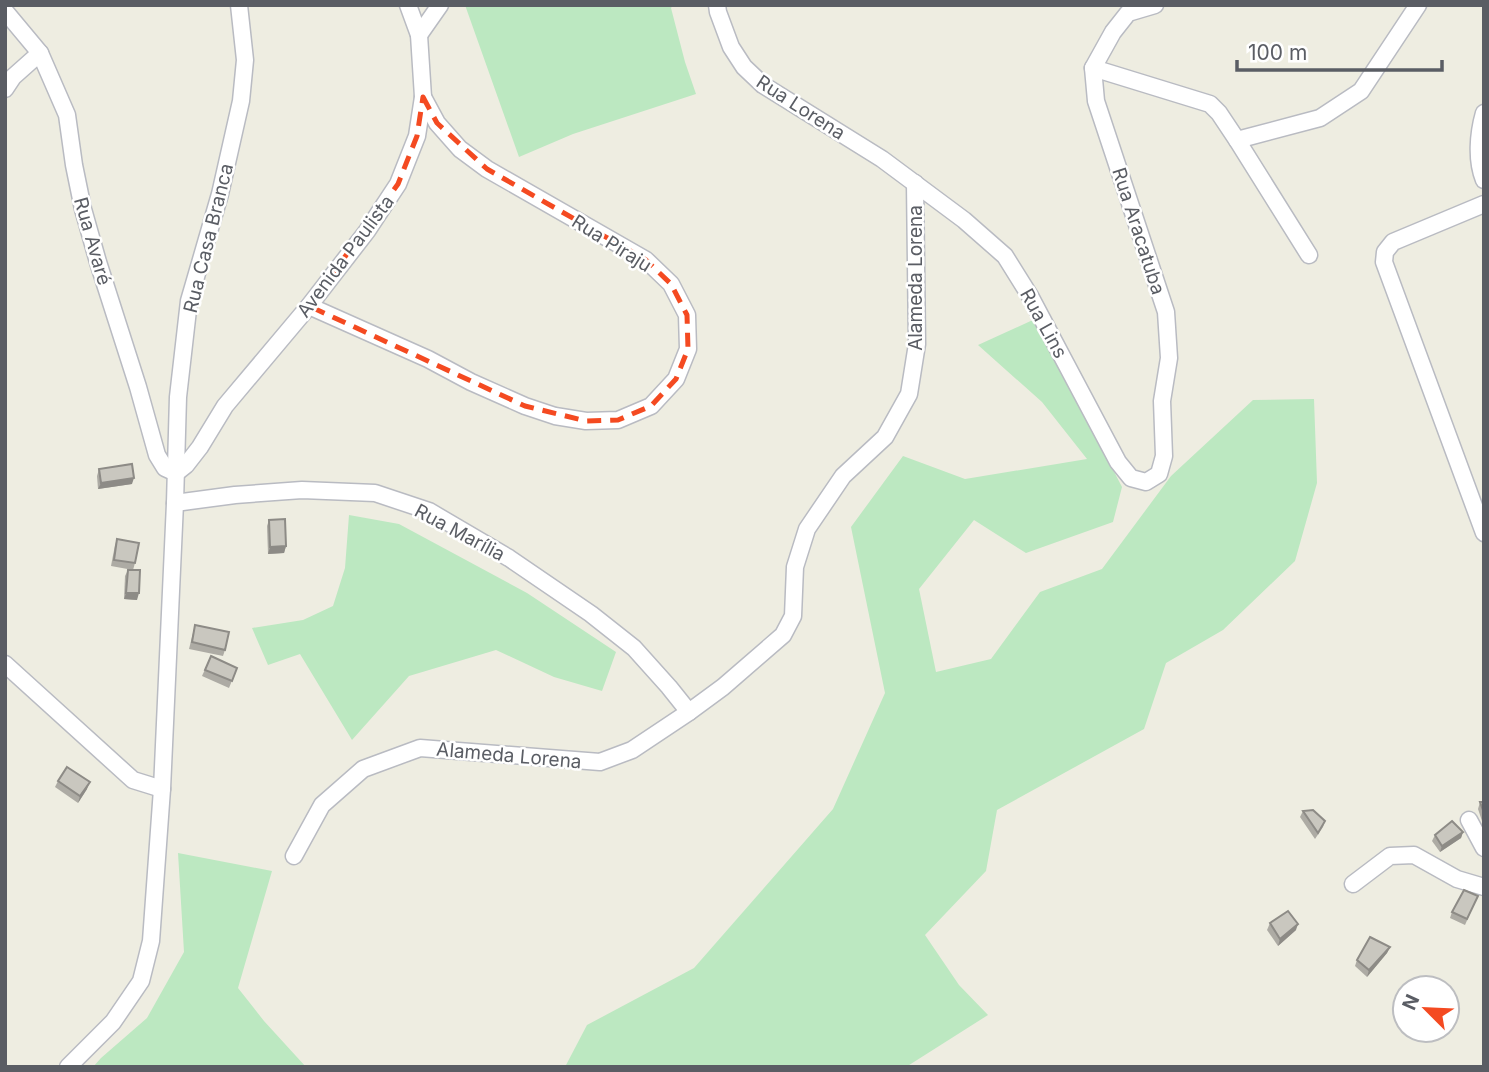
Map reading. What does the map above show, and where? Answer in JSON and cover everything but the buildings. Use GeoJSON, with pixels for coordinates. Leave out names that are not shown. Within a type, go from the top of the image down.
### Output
{"type":"FeatureCollection","features":[{"type":"Feature","properties":{"kind":"street","name":"Rua Casa Branca"},"geometry":{"type":"LineString","coordinates":[[68,1067],[113,1022],[141,981],[151,941],[162,789],[176,503],[178,397],[189,301],[220,194],[241,102],[245,60],[239,5]]}},
{"type":"Feature","properties":{"kind":"street","name":"Avenida Paulista"},"geometry":{"type":"LineString","coordinates":[[176,473],[200,447],[225,406],[368,231],[398,184],[417,136],[423,97],[419,35],[408,5]]}},
{"type":"Feature","properties":{"kind":"street"},"geometry":{"type":"LineString","coordinates":[[419,35],[440,5]]}},
{"type":"Feature","properties":{"kind":"street","name":"Rua Lorena"},"geometry":{"type":"LineString","coordinates":[[718,5],[731,47],[753,76],[915,183]]}},
{"type":"Feature","properties":{"kind":"street"},"geometry":{"type":"LineString","coordinates":[[1155,5],[1128,13],[1113,32],[1093,68],[1210,104],[1237,140],[1309,255]]}},
{"type":"Feature","properties":{"kind":"street"},"geometry":{"type":"LineString","coordinates":[[1237,140],[1320,118],[1361,91],[1418,5]]}},
{"type":"Feature","properties":{"kind":"street","name":"Rua Avaré"},"geometry":{"type":"LineString","coordinates":[[5,11],[40,53],[67,116],[82,209],[157,455],[165,468],[176,473]]}},
{"type":"Feature","properties":{"kind":"street"},"geometry":{"type":"LineString","coordinates":[[5,89],[13,77],[40,53]]}},
{"type":"Feature","properties":{"kind":"street","name":"Rua Aracatuba"},"geometry":{"type":"LineString","coordinates":[[1093,68],[1096,101],[1166,312],[1169,358],[1163,401],[1164,456],[1159,474],[1146,482]]}},
{"type":"Feature","properties":{"kind":"street","name":"Rua Piraju"},"geometry":{"type":"LineString","coordinates":[[309,306],[428,359],[514,402],[555,416],[586,421],[618,420],[651,406],[676,379],[688,349],[687,315],[671,284],[646,260],[487,169],[460,149],[437,123],[423,97]]}},
{"type":"Feature","properties":{"kind":"street"},"geometry":{"type":"LineString","coordinates":[[1484,113],[1480,125],[1479,151],[1484,180]]}},
{"type":"Feature","properties":{"kind":"street","name":"Rua Lins"},"geometry":{"type":"LineString","coordinates":[[915,183],[964,220],[1005,256],[1030,296],[1118,462],[1131,478],[1146,482]]}},
{"type":"Feature","properties":{"kind":"street","name":"Alameda Lorena"},"geometry":{"type":"LineString","coordinates":[[294,856],[322,805],[363,769],[374,764],[419,748],[600,762],[632,750],[689,712],[723,687],[783,635],[793,616],[795,567],[807,529],[844,476],[885,437],[909,394],[917,344],[915,183]]}},
{"type":"Feature","properties":{"kind":"street"},"geometry":{"type":"LineString","coordinates":[[1484,204],[1392,242],[1385,252],[1384,262],[1484,533]]}},
{"type":"Feature","properties":{"kind":"street","name":"Rua Marília"},"geometry":{"type":"LineString","coordinates":[[176,503],[302,490],[375,493],[429,511],[509,558],[592,614],[634,648],[689,712]]}},
{"type":"Feature","properties":{"kind":"street"},"geometry":{"type":"LineString","coordinates":[[5,664],[133,780],[162,789]]}},
{"type":"Feature","properties":{"kind":"street"},"geometry":{"type":"LineString","coordinates":[[1469,820],[1484,848]]}},
{"type":"Feature","properties":{"kind":"street"},"geometry":{"type":"LineString","coordinates":[[1353,884],[1390,856],[1414,855],[1457,879],[1484,887]]}},
{"type":"Feature","properties":{"kind":"highlighted area"},"geometry":{"type":"Polygon","coordinates":[[[423,97],[437,123],[487,169],[646,260],[671,284],[687,315],[688,349],[676,379],[651,406],[618,420],[586,421],[525,406],[309,306],[398,184],[417,136],[423,97]]]}},
{"type":"Feature","properties":{"kind":"green space"},"geometry":{"type":"Polygon","coordinates":[[[465,5],[673,5],[671,8],[696,94],[573,134],[519,157],[465,5]]]}},
{"type":"Feature","properties":{"kind":"green space"},"geometry":{"type":"Polygon","coordinates":[[[1035,319],[1122,487],[1113,522],[1026,553],[974,520],[919,589],[936,672],[991,659],[1040,592],[1102,569],[1171,476],[1253,400],[1314,399],[1317,483],[1295,561],[1223,630],[1166,663],[1144,729],[997,810],[986,871],[925,935],[959,985],[988,1015],[906,1067],[565,1067],[587,1025],[694,968],[833,809],[885,693],[851,527],[903,456],[965,479],[1087,459],[1042,402],[978,345],[1035,319]]]}},
{"type":"Feature","properties":{"kind":"green space"},"geometry":{"type":"Polygon","coordinates":[[[349,515],[399,524],[527,593],[616,652],[602,691],[554,677],[496,650],[409,676],[352,740],[300,654],[268,665],[252,628],[303,620],[333,606],[345,568],[349,515]]]}},
{"type":"Feature","properties":{"kind":"green space"},"geometry":{"type":"Polygon","coordinates":[[[178,853],[272,871],[238,988],[306,1067],[93,1067],[147,1018],[184,952],[178,853]]]}}]}
